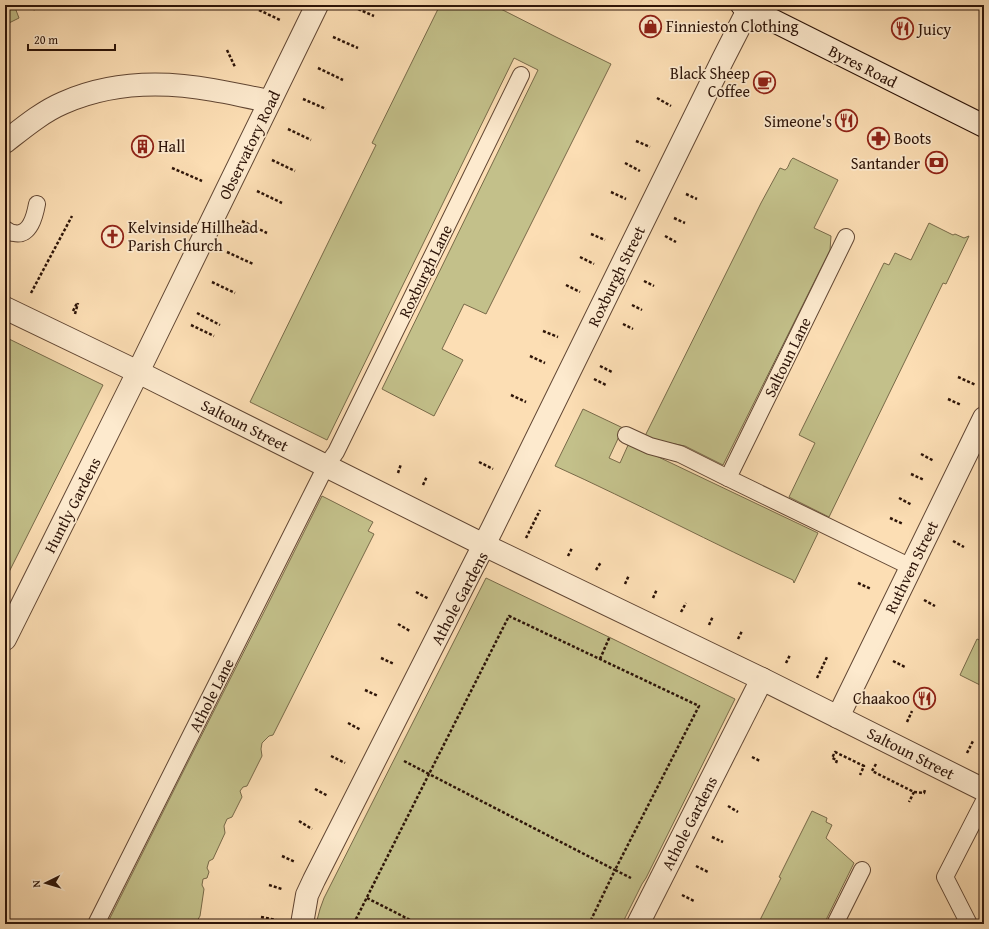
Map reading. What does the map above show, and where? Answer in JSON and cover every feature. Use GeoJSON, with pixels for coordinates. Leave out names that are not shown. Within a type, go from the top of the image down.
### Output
{"type":"FeatureCollection","features":[{"type":"Feature","properties":{"kind":"street","name":"Observatory Road"},"geometry":{"type":"LineString","coordinates":[[138,372],[318,5]]}},
{"type":"Feature","properties":{"kind":"street","name":"Byres Road"},"geometry":{"type":"LineString","coordinates":[[746,6],[984,126]]}},
{"type":"Feature","properties":{"kind":"street","name":"Roxburgh Street"},"geometry":{"type":"LineString","coordinates":[[484,545],[711,82],[746,6]]}},
{"type":"Feature","properties":{"kind":"street"},"geometry":{"type":"LineString","coordinates":[[5,142],[43,114],[62,103],[112,88],[152,84],[192,86],[270,101]]}},
{"type":"Feature","properties":{"kind":"street","name":"Saltoun Street"},"geometry":{"type":"LineString","coordinates":[[5,308],[138,372],[484,545]]}},
{"type":"Feature","properties":{"kind":"street","name":"Huntly Gardens"},"geometry":{"type":"LineString","coordinates":[[5,639],[138,372]]}},
{"type":"Feature","properties":{"kind":"street","name":"Ruthven Street"},"geometry":{"type":"LineString","coordinates":[[838,717],[984,418]]}},
{"type":"Feature","properties":{"kind":"street","name":"Athole Gardens"},"geometry":{"type":"LineString","coordinates":[[302,924],[307,895],[484,545],[838,717]]}},
{"type":"Feature","properties":{"kind":"street","name":"Athole Gardens"},"geometry":{"type":"LineString","coordinates":[[638,924],[762,679]]}},
{"type":"Feature","properties":{"kind":"street","name":"Saltoun Street"},"geometry":{"type":"LineString","coordinates":[[838,717],[984,790]]}},
{"type":"Feature","properties":{"kind":"lane","name":"Roxburgh Lane"},"geometry":{"type":"LineString","coordinates":[[326,466],[336,452],[521,75]]}},
{"type":"Feature","properties":{"kind":"lane"},"geometry":{"type":"LineString","coordinates":[[5,229],[18,234],[24,231],[34,218],[37,204]]}},
{"type":"Feature","properties":{"kind":"lane","name":"Saltoun Lane"},"geometry":{"type":"LineString","coordinates":[[728,478],[846,237]]}},
{"type":"Feature","properties":{"kind":"lane"},"geometry":{"type":"LineString","coordinates":[[626,435],[650,446],[680,454],[911,567]]}},
{"type":"Feature","properties":{"kind":"lane","name":"Athole Lane"},"geometry":{"type":"LineString","coordinates":[[96,924],[326,466]]}},
{"type":"Feature","properties":{"kind":"lane"},"geometry":{"type":"LineString","coordinates":[[968,924],[945,877],[984,800]]}},
{"type":"Feature","properties":{"kind":"lane"},"geometry":{"type":"LineString","coordinates":[[835,924],[862,870]]}},
{"type":"Feature","properties":{"kind":"path"},"geometry":{"type":"LineString","coordinates":[[33,5],[35,10]]}},
{"type":"Feature","properties":{"kind":"path"},"geometry":{"type":"LineString","coordinates":[[349,5],[374,16]]}},
{"type":"Feature","properties":{"kind":"path"},"geometry":{"type":"LineString","coordinates":[[259,10],[284,22]]}},
{"type":"Feature","properties":{"kind":"path"},"geometry":{"type":"LineString","coordinates":[[333,37],[358,48]]}},
{"type":"Feature","properties":{"kind":"path"},"geometry":{"type":"LineString","coordinates":[[227,50],[236,71]]}},
{"type":"Feature","properties":{"kind":"path"},"geometry":{"type":"LineString","coordinates":[[318,68],[343,80]]}},
{"type":"Feature","properties":{"kind":"path"},"geometry":{"type":"LineString","coordinates":[[657,98],[675,108]]}},
{"type":"Feature","properties":{"kind":"path"},"geometry":{"type":"LineString","coordinates":[[303,99],[326,109]]}},
{"type":"Feature","properties":{"kind":"path"},"geometry":{"type":"LineString","coordinates":[[288,129],[311,140]]}},
{"type":"Feature","properties":{"kind":"path"},"geometry":{"type":"LineString","coordinates":[[636,141],[654,150]]}},
{"type":"Feature","properties":{"kind":"path"},"geometry":{"type":"LineString","coordinates":[[272,160],[295,171]]}},
{"type":"Feature","properties":{"kind":"path"},"geometry":{"type":"LineString","coordinates":[[625,163],[642,172]]}},
{"type":"Feature","properties":{"kind":"path"},"geometry":{"type":"LineString","coordinates":[[172,168],[204,182]]}},
{"type":"Feature","properties":{"kind":"path"},"geometry":{"type":"LineString","coordinates":[[257,191],[282,202]]}},
{"type":"Feature","properties":{"kind":"path"},"geometry":{"type":"LineString","coordinates":[[680,191],[697,199]]}},
{"type":"Feature","properties":{"kind":"path"},"geometry":{"type":"LineString","coordinates":[[611,192],[628,200]]}},
{"type":"Feature","properties":{"kind":"path"},"geometry":{"type":"LineString","coordinates":[[668,215],[685,223]]}},
{"type":"Feature","properties":{"kind":"path"},"geometry":{"type":"LineString","coordinates":[[31,293],[72,216]]}},
{"type":"Feature","properties":{"kind":"path"},"geometry":{"type":"LineString","coordinates":[[242,221],[267,233]]}},
{"type":"Feature","properties":{"kind":"path"},"geometry":{"type":"LineString","coordinates":[[660,233],[676,242]]}},
{"type":"Feature","properties":{"kind":"path"},"geometry":{"type":"LineString","coordinates":[[591,234],[608,242]]}},
{"type":"Feature","properties":{"kind":"path"},"geometry":{"type":"LineString","coordinates":[[156,243],[171,250]]}},
{"type":"Feature","properties":{"kind":"path"},"geometry":{"type":"LineString","coordinates":[[227,252],[253,264]]}},
{"type":"Feature","properties":{"kind":"path"},"geometry":{"type":"LineString","coordinates":[[580,256],[596,265]]}},
{"type":"Feature","properties":{"kind":"path"},"geometry":{"type":"LineString","coordinates":[[643,281],[654,286]]}},
{"type":"Feature","properties":{"kind":"path"},"geometry":{"type":"LineString","coordinates":[[212,282],[235,293]]}},
{"type":"Feature","properties":{"kind":"path"},"geometry":{"type":"LineString","coordinates":[[566,285],[582,293]]}},
{"type":"Feature","properties":{"kind":"path"},"geometry":{"type":"LineString","coordinates":[[626,303],[642,310]]}},
{"type":"Feature","properties":{"kind":"path"},"geometry":{"type":"LineString","coordinates":[[197,313],[220,325]]}},
{"type":"Feature","properties":{"kind":"path"},"geometry":{"type":"LineString","coordinates":[[622,324],[633,329]]}},
{"type":"Feature","properties":{"kind":"path"},"geometry":{"type":"LineString","coordinates":[[191,325],[214,336]]}},
{"type":"Feature","properties":{"kind":"path"},"geometry":{"type":"LineString","coordinates":[[543,331],[560,338]]}},
{"type":"Feature","properties":{"kind":"path"},"geometry":{"type":"LineString","coordinates":[[530,356],[547,364]]}},
{"type":"Feature","properties":{"kind":"path"},"geometry":{"type":"LineString","coordinates":[[596,364],[612,372]]}},
{"type":"Feature","properties":{"kind":"path"},"geometry":{"type":"LineString","coordinates":[[590,377],[606,385]]}},
{"type":"Feature","properties":{"kind":"path"},"geometry":{"type":"LineString","coordinates":[[958,377],[976,386]]}},
{"type":"Feature","properties":{"kind":"path"},"geometry":{"type":"LineString","coordinates":[[511,395],[528,403]]}},
{"type":"Feature","properties":{"kind":"path"},"geometry":{"type":"LineString","coordinates":[[948,399],[965,407]]}},
{"type":"Feature","properties":{"kind":"path"},"geometry":{"type":"LineString","coordinates":[[921,454],[938,462]]}},
{"type":"Feature","properties":{"kind":"path"},"geometry":{"type":"LineString","coordinates":[[479,462],[496,470]]}},
{"type":"Feature","properties":{"kind":"path"},"geometry":{"type":"LineString","coordinates":[[911,474],[928,482]]}},
{"type":"Feature","properties":{"kind":"path"},"geometry":{"type":"LineString","coordinates":[[899,498],[916,506]]}},
{"type":"Feature","properties":{"kind":"path"},"geometry":{"type":"LineString","coordinates":[[523,543],[540,510]]}},
{"type":"Feature","properties":{"kind":"path"},"geometry":{"type":"LineString","coordinates":[[890,518],[906,526]]}},
{"type":"Feature","properties":{"kind":"path"},"geometry":{"type":"LineString","coordinates":[[949,539],[964,546]]}},
{"type":"Feature","properties":{"kind":"path"},"geometry":{"type":"LineString","coordinates":[[858,583],[875,591]]}},
{"type":"Feature","properties":{"kind":"path"},"geometry":{"type":"LineString","coordinates":[[416,592],[431,600]]}},
{"type":"Feature","properties":{"kind":"path"},"geometry":{"type":"LineString","coordinates":[[920,598],[935,606]]}},
{"type":"Feature","properties":{"kind":"path"},"geometry":{"type":"LineString","coordinates":[[354,924],[509,616],[698,706],[589,924]]}},
{"type":"Feature","properties":{"kind":"path"},"geometry":{"type":"LineString","coordinates":[[398,624],[414,633]]}},
{"type":"Feature","properties":{"kind":"path"},"geometry":{"type":"LineString","coordinates":[[600,659],[612,633]]}},
{"type":"Feature","properties":{"kind":"path"},"geometry":{"type":"LineString","coordinates":[[816,678],[827,657]]}},
{"type":"Feature","properties":{"kind":"path"},"geometry":{"type":"LineString","coordinates":[[381,658],[398,666]]}},
{"type":"Feature","properties":{"kind":"path"},"geometry":{"type":"LineString","coordinates":[[889,659],[905,667]]}},
{"type":"Feature","properties":{"kind":"path"},"geometry":{"type":"LineString","coordinates":[[365,690],[382,698]]}},
{"type":"Feature","properties":{"kind":"path"},"geometry":{"type":"LineString","coordinates":[[906,722],[912,711]]}},
{"type":"Feature","properties":{"kind":"path"},"geometry":{"type":"LineString","coordinates":[[348,723],[365,732]]}},
{"type":"Feature","properties":{"kind":"path"},"geometry":{"type":"LineString","coordinates":[[964,758],[973,741]]}},
{"type":"Feature","properties":{"kind":"path"},"geometry":{"type":"LineString","coordinates":[[836,763],[837,760],[832,758],[835,752],[864,766],[860,775]]}},
{"type":"Feature","properties":{"kind":"path"},"geometry":{"type":"LineString","coordinates":[[331,756],[349,765]]}},
{"type":"Feature","properties":{"kind":"path"},"geometry":{"type":"LineString","coordinates":[[403,760],[636,880]]}},
{"type":"Feature","properties":{"kind":"path"},"geometry":{"type":"LineString","coordinates":[[877,764],[872,771],[914,792],[924,793],[926,788]]}},
{"type":"Feature","properties":{"kind":"path"},"geometry":{"type":"LineString","coordinates":[[315,789],[332,798]]}},
{"type":"Feature","properties":{"kind":"path"},"geometry":{"type":"LineString","coordinates":[[909,802],[914,792]]}},
{"type":"Feature","properties":{"kind":"path"},"geometry":{"type":"LineString","coordinates":[[299,822],[316,831]]}},
{"type":"Feature","properties":{"kind":"path"},"geometry":{"type":"LineString","coordinates":[[282,856],[298,864]]}},
{"type":"Feature","properties":{"kind":"path"},"geometry":{"type":"LineString","coordinates":[[690,863],[708,872]]}},
{"type":"Feature","properties":{"kind":"path"},"geometry":{"type":"LineString","coordinates":[[269,885],[286,890]]}},
{"type":"Feature","properties":{"kind":"path"},"geometry":{"type":"LineString","coordinates":[[676,892],[694,901]]}},
{"type":"Feature","properties":{"kind":"path"},"geometry":{"type":"LineString","coordinates":[[367,898],[418,924]]}},
{"type":"Feature","properties":{"kind":"path"},"geometry":{"type":"LineString","coordinates":[[261,917],[278,920]]}},
{"type":"Feature","properties":{"kind":"shaded area"},"geometry":{"type":"Polygon","coordinates":[[[5,5],[14,5],[19,18],[5,25],[5,5]]]}},
{"type":"Feature","properties":{"kind":"shaded area"},"geometry":{"type":"Polygon","coordinates":[[[440,5],[493,5],[611,64],[486,314],[464,304],[442,349],[463,360],[434,416],[382,389],[538,70],[514,58],[327,440],[250,402],[376,145],[372,143],[440,5]]]}},
{"type":"Feature","properties":{"kind":"shaded area"},"geometry":{"type":"Polygon","coordinates":[[[793,158],[838,180],[814,228],[831,236],[830,250],[723,465],[685,446],[644,438],[761,203],[780,168],[785,170],[793,158]]]}},
{"type":"Feature","properties":{"kind":"shaded area"},"geometry":{"type":"Polygon","coordinates":[[[929,223],[953,235],[955,234],[964,238],[969,236],[946,284],[943,283],[829,517],[789,497],[815,443],[799,435],[884,263],[889,265],[895,253],[911,260],[929,223]]]}},
{"type":"Feature","properties":{"kind":"shaded area"},"geometry":{"type":"Polygon","coordinates":[[[5,337],[103,385],[5,580],[5,337]]]}},
{"type":"Feature","properties":{"kind":"shaded area"},"geometry":{"type":"Polygon","coordinates":[[[583,409],[623,428],[609,458],[620,463],[629,443],[818,533],[794,583],[793,580],[555,466],[583,409]]]}},
{"type":"Feature","properties":{"kind":"shaded area"},"geometry":{"type":"Polygon","coordinates":[[[322,496],[373,522],[368,531],[374,534],[273,735],[269,736],[262,743],[262,756],[247,786],[243,787],[240,791],[242,797],[232,817],[227,819],[224,826],[225,833],[213,859],[209,861],[207,868],[209,872],[207,878],[203,879],[202,885],[204,889],[200,916],[196,924],[107,924],[183,772],[322,496]]]}},
{"type":"Feature","properties":{"kind":"shaded area"},"geometry":{"type":"Polygon","coordinates":[[[486,578],[735,699],[622,924],[316,924],[324,898],[486,578]]]}},
{"type":"Feature","properties":{"kind":"shaded area"},"geometry":{"type":"Polygon","coordinates":[[[977,639],[984,642],[984,676],[980,685],[960,675],[977,639]]]}},
{"type":"Feature","properties":{"kind":"shaded area"},"geometry":{"type":"Polygon","coordinates":[[[812,811],[827,818],[826,822],[832,825],[826,838],[854,863],[824,924],[758,924],[781,878],[779,877],[812,811]]]}},
{"type":"Feature","properties":{"kind":"place","name":"Finnieston Clothing"},"geometry":{"type":"Point","coordinates":[650,26]}},
{"type":"Feature","properties":{"kind":"place","name":"Juicy"},"geometry":{"type":"Point","coordinates":[903,29]}},
{"type":"Feature","properties":{"kind":"place","name":"Black Sheep Coffee"},"geometry":{"type":"Point","coordinates":[765,82]}},
{"type":"Feature","properties":{"kind":"place","name":"Simeone's"},"geometry":{"type":"Point","coordinates":[847,121]}},
{"type":"Feature","properties":{"kind":"place","name":"Boots"},"geometry":{"type":"Point","coordinates":[878,138]}},
{"type":"Feature","properties":{"kind":"place","name":"Hall"},"geometry":{"type":"Point","coordinates":[143,146]}},
{"type":"Feature","properties":{"kind":"place","name":"Santander"},"geometry":{"type":"Point","coordinates":[936,163]}},
{"type":"Feature","properties":{"kind":"place","name":"Kelvinside Hillhead Parish Church"},"geometry":{"type":"Point","coordinates":[113,236]}},
{"type":"Feature","properties":{"kind":"place","name":"Chaakoo"},"geometry":{"type":"Point","coordinates":[925,698]}}]}
